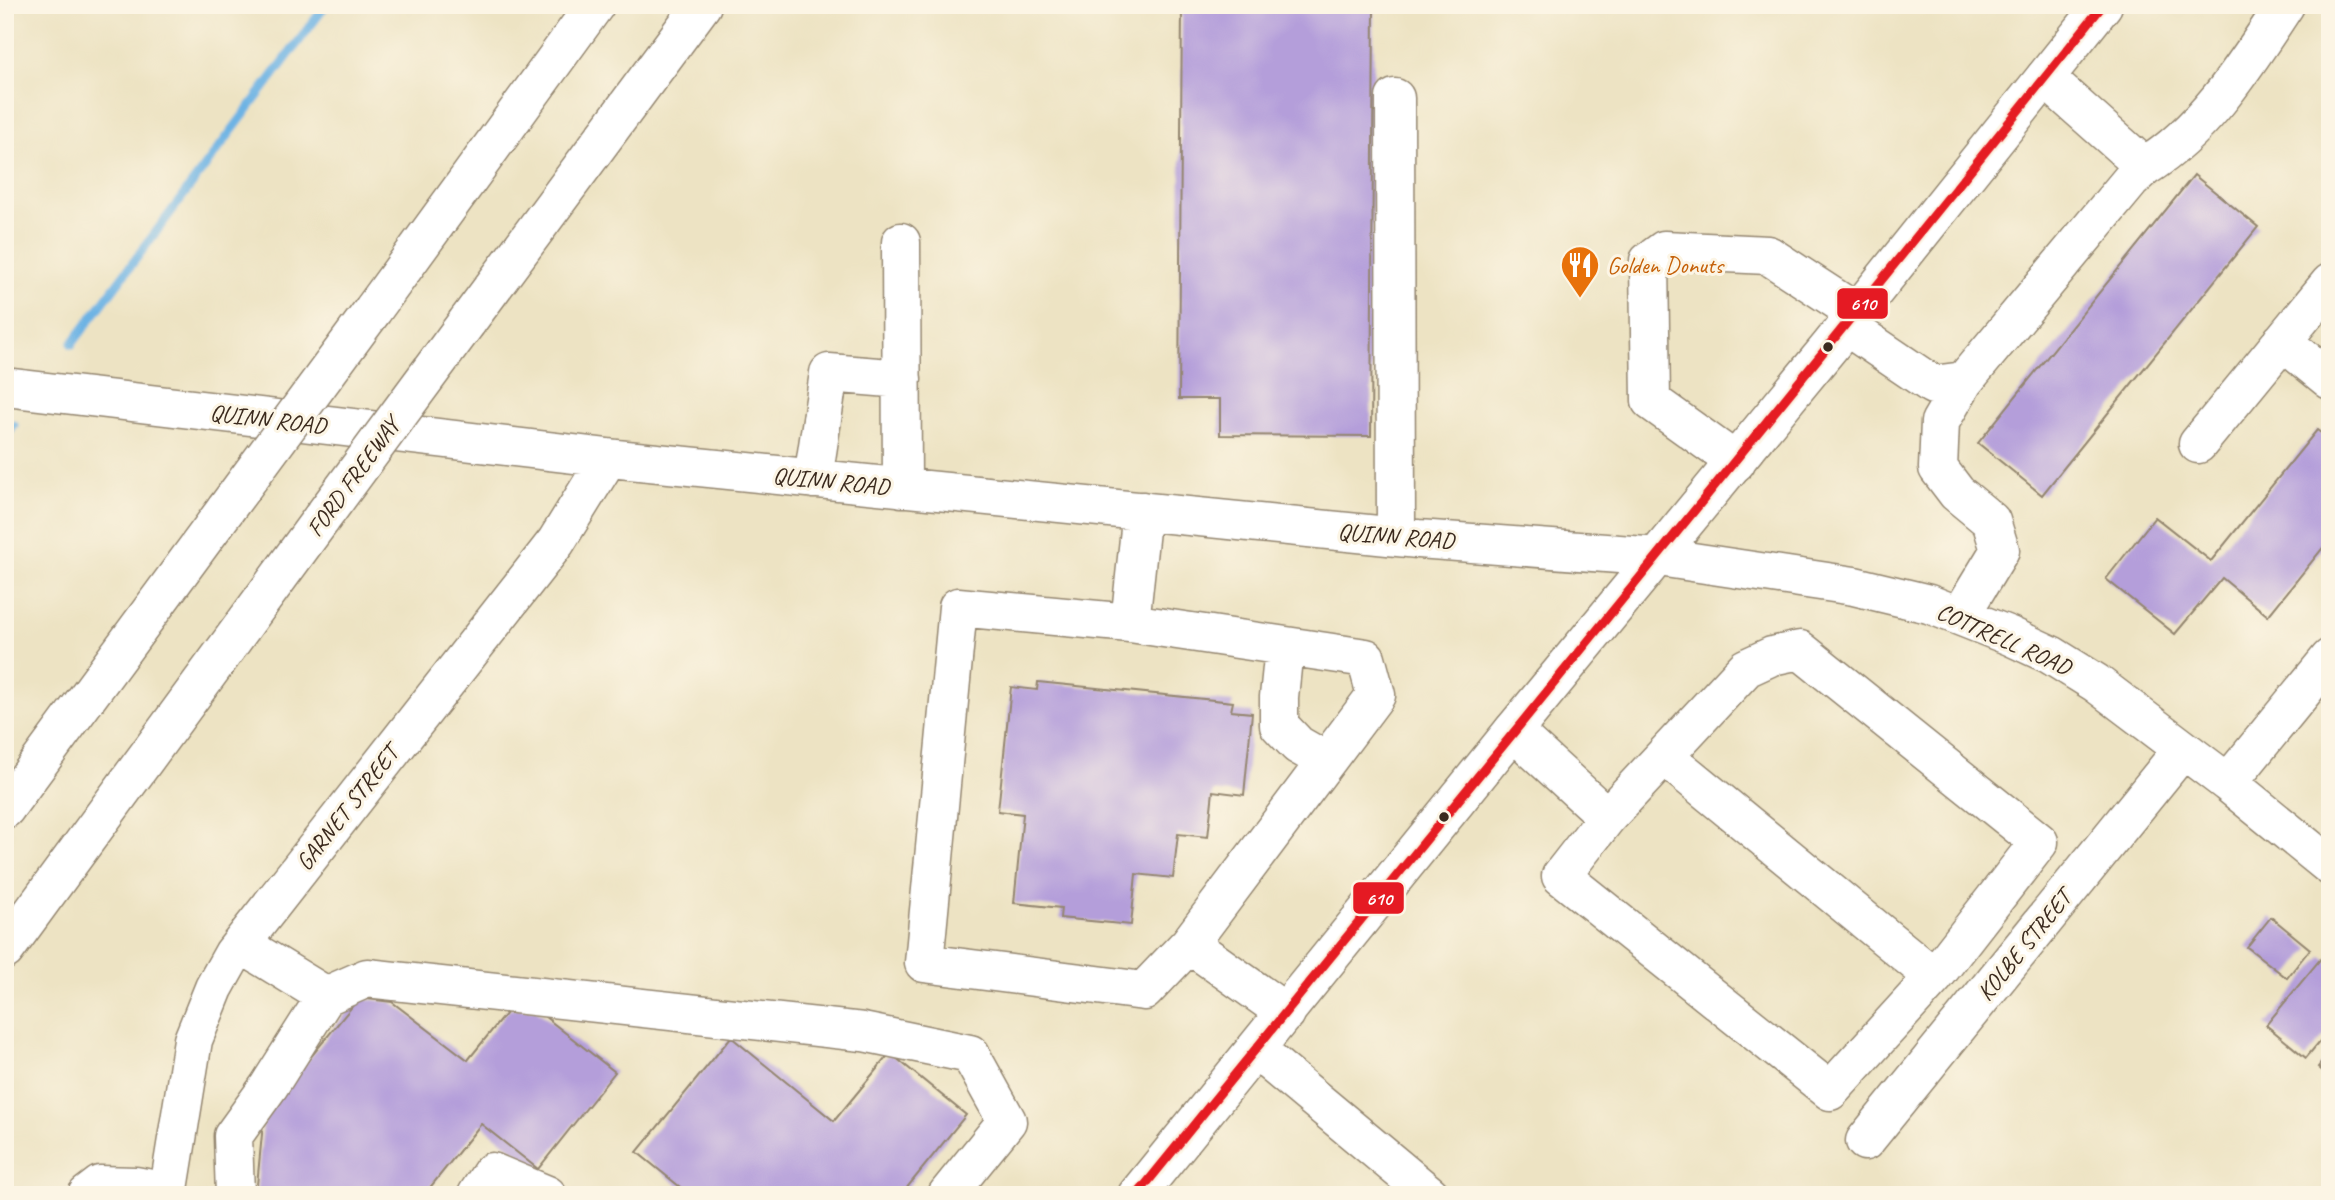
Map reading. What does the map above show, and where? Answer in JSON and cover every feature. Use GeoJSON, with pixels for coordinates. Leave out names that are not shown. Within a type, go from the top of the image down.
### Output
{"type":"FeatureCollection","features":[{"type":"Feature","properties":{"kind":"main road"},"geometry":{"type":"LineString","coordinates":[[5,809],[595,5]]}},
{"type":"Feature","properties":{"kind":"main road","name":"FORD FREEWAY"},"geometry":{"type":"LineString","coordinates":[[5,950],[702,5]]}},
{"type":"Feature","properties":{"kind":"main road"},"geometry":{"type":"LineString","coordinates":[[1137,1195],[1513,731],[1659,557],[2103,5]]}},
{"type":"Feature","properties":{"kind":"main road"},"geometry":{"type":"LineString","coordinates":[[1959,616],[2000,550],[1991,521],[1957,493],[1938,468],[1940,422],[1964,382],[2131,180],[2167,153],[2213,108],[2285,5]]}},
{"type":"Feature","properties":{"kind":"main road"},"geometry":{"type":"LineString","coordinates":[[2045,78],[2145,167]]}},
{"type":"Feature","properties":{"kind":"main road"},"geometry":{"type":"LineString","coordinates":[[1395,98],[1396,537]]}},
{"type":"Feature","properties":{"kind":"main road"},"geometry":{"type":"LineString","coordinates":[[901,242],[902,488]]}},
{"type":"Feature","properties":{"kind":"main road"},"geometry":{"type":"LineString","coordinates":[[1736,462],[1651,401],[1649,261],[1664,250],[1768,255],[1933,385],[1964,382]]}},
{"type":"Feature","properties":{"kind":"main road"},"geometry":{"type":"LineString","coordinates":[[2198,444],[2330,283]]}},
{"type":"Feature","properties":{"kind":"main road"},"geometry":{"type":"LineString","coordinates":[[2282,341],[2330,380]]}},
{"type":"Feature","properties":{"kind":"main road"},"geometry":{"type":"LineString","coordinates":[[813,479],[829,373],[901,379]]}},
{"type":"Feature","properties":{"kind":"main road","name":"QUINN ROAD"},"geometry":{"type":"LineString","coordinates":[[5,387],[608,458],[1396,537],[1659,557]]}},
{"type":"Feature","properties":{"kind":"main road","name":"GARNET STREET"},"geometry":{"type":"LineString","coordinates":[[168,1193],[193,1040],[214,988],[233,954],[556,542],[608,458]]}},
{"type":"Feature","properties":{"kind":"main road"},"geometry":{"type":"LineString","coordinates":[[1130,623],[1142,511]]}},
{"type":"Feature","properties":{"kind":"main road","name":"COTTRELL ROAD"},"geometry":{"type":"LineString","coordinates":[[1659,557],[1854,586],[1929,604],[2010,636],[2051,655],[2096,683],[2228,783],[2330,866]]}},
{"type":"Feature","properties":{"kind":"main road"},"geometry":{"type":"LineString","coordinates":[[958,607],[1130,623],[1284,648],[1366,658],[1376,695],[1189,944],[1144,990],[923,962],[958,607]]}},
{"type":"Feature","properties":{"kind":"main road"},"geometry":{"type":"LineString","coordinates":[[1284,648],[1279,725],[1298,745],[1326,761]]}},
{"type":"Feature","properties":{"kind":"main road"},"geometry":{"type":"LineString","coordinates":[[1800,650],[2039,842],[1934,977],[1830,1091],[1561,876],[1607,817],[1664,756],[1746,668],[1772,656],[1800,650]]}},
{"type":"Feature","properties":{"kind":"main road"},"geometry":{"type":"LineString","coordinates":[[2228,783],[2330,658]]}},
{"type":"Feature","properties":{"kind":"main road"},"geometry":{"type":"LineString","coordinates":[[1513,731],[1607,817]]}},
{"type":"Feature","properties":{"kind":"main road","name":"KOLBE STREET"},"geometry":{"type":"LineString","coordinates":[[1865,1141],[2183,749]]}},
{"type":"Feature","properties":{"kind":"main road"},"geometry":{"type":"LineString","coordinates":[[1664,756],[1934,977]]}},
{"type":"Feature","properties":{"kind":"main road"},"geometry":{"type":"LineString","coordinates":[[241,944],[326,996]]}},
{"type":"Feature","properties":{"kind":"main road"},"geometry":{"type":"LineString","coordinates":[[1189,944],[1286,1013]]}},
{"type":"Feature","properties":{"kind":"main road"},"geometry":{"type":"LineString","coordinates":[[234,1195],[233,1136],[326,996],[367,978],[863,1032],[970,1054],[1007,1121],[947,1195]]}},
{"type":"Feature","properties":{"kind":"main road"},"geometry":{"type":"LineString","coordinates":[[1256,1050],[1430,1195]]}},
{"type":"Feature","properties":{"kind":"main road"},"geometry":{"type":"LineString","coordinates":[[477,1195],[492,1172],[547,1195]]}},
{"type":"Feature","properties":{"kind":"main road"},"geometry":{"type":"LineString","coordinates":[[88,1195],[100,1185],[135,1186],[168,1193]]}},
{"type":"Feature","properties":{"kind":"building"},"geometry":{"type":"Polygon","coordinates":[[[1182,5],[1374,5],[1371,436],[1220,435],[1220,399],[1179,399],[1182,5]]]}},
{"type":"Feature","properties":{"kind":"building"},"geometry":{"type":"Polygon","coordinates":[[[2194,175],[2258,227],[2042,495],[1978,443],[2194,175]]]}},
{"type":"Feature","properties":{"kind":"building"},"geometry":{"type":"Polygon","coordinates":[[[2317,430],[2330,440],[2330,539],[2268,616],[2222,578],[2175,634],[2106,579],[2155,517],[2211,561],[2317,430]]]}},
{"type":"Feature","properties":{"kind":"building"},"geometry":{"type":"Polygon","coordinates":[[[1038,682],[1233,702],[1231,711],[1252,713],[1244,795],[1213,791],[1208,837],[1178,834],[1173,878],[1136,874],[1131,925],[1060,918],[1061,908],[1014,903],[1023,814],[998,811],[1011,687],[1037,690],[1038,682]]]}},
{"type":"Feature","properties":{"kind":"building"},"geometry":{"type":"Polygon","coordinates":[[[2271,917],[2310,949],[2287,978],[2247,947],[2271,917]]]}},
{"type":"Feature","properties":{"kind":"building"},"geometry":{"type":"Polygon","coordinates":[[[2322,957],[2330,963],[2330,1029],[2306,1058],[2266,1025],[2322,957]]]}},
{"type":"Feature","properties":{"kind":"building"},"geometry":{"type":"Polygon","coordinates":[[[359,998],[392,1002],[468,1060],[510,1008],[535,1009],[615,1072],[538,1169],[481,1124],[424,1195],[256,1195],[264,1114],[359,998]]]}},
{"type":"Feature","properties":{"kind":"building"},"geometry":{"type":"Polygon","coordinates":[[[731,1037],[834,1121],[890,1053],[966,1115],[901,1195],[787,1195],[782,1190],[778,1195],[690,1195],[637,1152],[731,1037]]]}},
{"type":"Feature","properties":{"kind":"building"},"geometry":{"type":"Polygon","coordinates":[[[2330,1052],[2330,1077],[2318,1067],[2330,1052]]]}},
{"type":"Feature","properties":{"kind":"waterway"},"geometry":{"type":"LineString","coordinates":[[72,344],[326,5]]}},
{"type":"Feature","properties":{"kind":"waterway"},"geometry":{"type":"LineString","coordinates":[[5,438],[14,425]]}},
{"type":"Feature","properties":{"kind":"transit line","name":"610"},"geometry":{"type":"LineString","coordinates":[[1137,1195],[2103,5]]}},
{"type":"Feature","properties":{"kind":"place","name":"Golden Donuts"},"geometry":{"type":"Point","coordinates":[1580,299]}}]}
